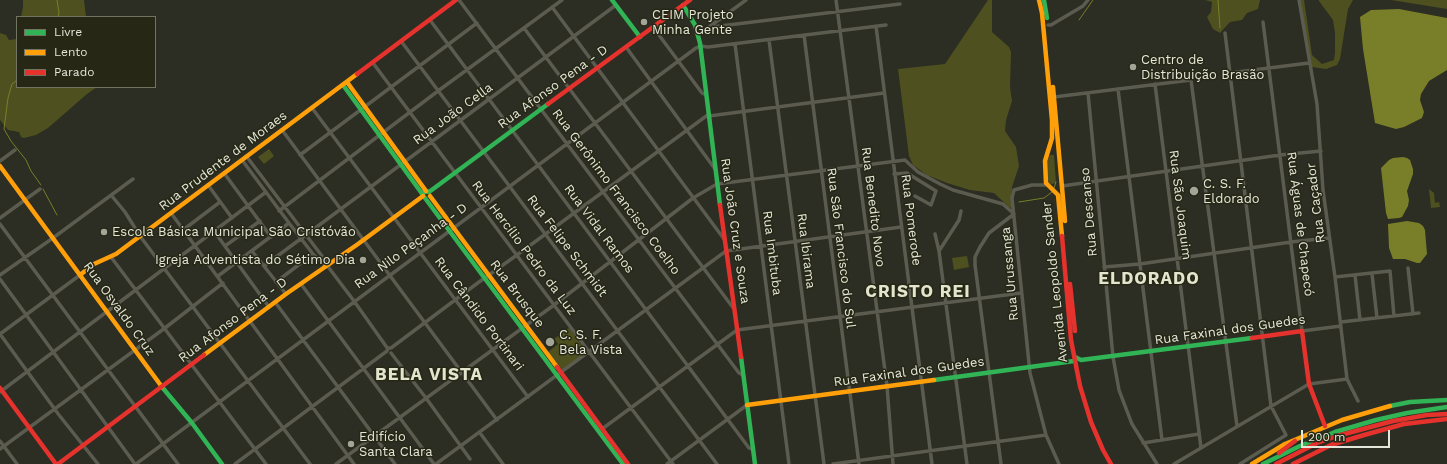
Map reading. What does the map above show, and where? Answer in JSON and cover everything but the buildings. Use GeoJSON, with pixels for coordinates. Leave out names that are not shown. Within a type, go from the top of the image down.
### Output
{"type":"FeatureCollection","features":[{"type":"Feature","properties":{"kind":"main road","name":"Rua Prudente de Moraes"},"geometry":{"type":"LineString","coordinates":[[80,275],[91,266],[111,257],[140,236],[458,0]]}},
{"type":"Feature","properties":{"kind":"main road"},"geometry":{"type":"LineString","coordinates":[[612,0],[640,37]]}},
{"type":"Feature","properties":{"kind":"main road","name":"Rua Afonso Pena - D"},"geometry":{"type":"LineString","coordinates":[[57,464],[275,302],[426,195],[455,172],[690,0]]}},
{"type":"Feature","properties":{"kind":"main road","name":"Avenida Leopoldo Sander"},"geometry":{"type":"LineString","coordinates":[[1039,0],[1042,14],[1052,120],[1052,138],[1044,164],[1048,185],[1058,195],[1075,359],[1085,406],[1098,439],[1111,464]]}},
{"type":"Feature","properties":{"kind":"main road","name":"Avenida Leopoldo Sander"},"geometry":{"type":"LineString","coordinates":[[1044,0],[1048,25],[1077,356],[1075,359],[1090,411],[1102,440],[1115,464]]}},
{"type":"Feature","properties":{"kind":"main road","name":"Rua João Cruz e Souza"},"geometry":{"type":"LineString","coordinates":[[683,5],[695,25],[700,46],[755,464]]}},
{"type":"Feature","properties":{"kind":"main road","name":"Rua Brusque"},"geometry":{"type":"LineString","coordinates":[[345,84],[426,195],[526,325],[559,375]]}},
{"type":"Feature","properties":{"kind":"main road"},"geometry":{"type":"LineString","coordinates":[[1045,158],[1052,152],[1059,157]]}},
{"type":"Feature","properties":{"kind":"main road","name":"Rua Osvaldo Cruz"},"geometry":{"type":"LineString","coordinates":[[0,166],[162,387],[192,423],[222,464]]}},
{"type":"Feature","properties":{"kind":"main road"},"geometry":{"type":"LineString","coordinates":[[1048,185],[1055,188],[1062,186]]}},
{"type":"Feature","properties":{"kind":"main road","name":"Rua Brusque"},"geometry":{"type":"LineString","coordinates":[[487,276],[522,329],[628,464]]}},
{"type":"Feature","properties":{"kind":"main road","name":"Rua Faxinal dos Guedes"},"geometry":{"type":"LineString","coordinates":[[747,405],[1029,368],[1075,359],[1081,360],[1113,357],[1302,331]]}},
{"type":"Feature","properties":{"kind":"main road","name":"Rua Águas de Chapecó"},"geometry":{"type":"LineString","coordinates":[[1302,331],[1309,384],[1325,426]]}},
{"type":"Feature","properties":{"kind":"main road"},"geometry":{"type":"LineString","coordinates":[[1,390],[57,464]]}},
{"type":"Feature","properties":{"kind":"main road"},"geometry":{"type":"LineString","coordinates":[[1252,464],[1285,444],[1325,426],[1383,407],[1410,402],[1447,400]]}},
{"type":"Feature","properties":{"kind":"main road"},"geometry":{"type":"LineString","coordinates":[[1263,464],[1315,439],[1349,428],[1407,413],[1447,407]]}},
{"type":"Feature","properties":{"kind":"main road"},"geometry":{"type":"LineString","coordinates":[[1276,464],[1317,443],[1350,432],[1399,420],[1427,415],[1447,414]]}},
{"type":"Feature","properties":{"kind":"main road"},"geometry":{"type":"LineString","coordinates":[[1293,464],[1332,445],[1364,435],[1404,424],[1447,419]]}},
{"type":"Feature","properties":{"kind":"main road","name":"Rua Brusque"},"geometry":{"type":"LineString","coordinates":[[601,430],[623,464]]}},
{"type":"Feature","properties":{"kind":"main road"},"geometry":{"type":"LineString","coordinates":[[1263,464],[1299,438]]}},
{"type":"Feature","properties":{"kind":"street","name":"Rua Gerônimo Francisco Coelho"},"geometry":{"type":"LineString","coordinates":[[458,0],[739,373],[743,375]]}},
{"type":"Feature","properties":{"kind":"street"},"geometry":{"type":"LineString","coordinates":[[280,211],[438,91],[562,0]]}},
{"type":"Feature","properties":{"kind":"street"},"geometry":{"type":"LineString","coordinates":[[698,36],[746,0]]}},
{"type":"Feature","properties":{"kind":"street","name":"Rua Benedito Novo"},"geometry":{"type":"LineString","coordinates":[[836,0],[877,312],[886,386],[893,464]]}},
{"type":"Feature","properties":{"kind":"street"},"geometry":{"type":"LineString","coordinates":[[1048,25],[1083,6],[1088,0]]}},
{"type":"Feature","properties":{"kind":"street","name":"Rua Caçador"},"geometry":{"type":"LineString","coordinates":[[1299,0],[1316,104],[1323,190],[1336,277],[1347,379],[1358,401]]}},
{"type":"Feature","properties":{"kind":"street"},"geometry":{"type":"LineString","coordinates":[[712,26],[900,4]]}},
{"type":"Feature","properties":{"kind":"street","name":"Rua João Cella"},"geometry":{"type":"LineString","coordinates":[[264,266],[616,5]]}},
{"type":"Feature","properties":{"kind":"street"},"geometry":{"type":"LineString","coordinates":[[552,7],[725,240]]}},
{"type":"Feature","properties":{"kind":"street","name":"Rua Vidal Ramos"},"geometry":{"type":"LineString","coordinates":[[430,20],[749,448],[753,449]]}},
{"type":"Feature","properties":{"kind":"street","name":"Rua Águas de Chapecó"},"geometry":{"type":"LineString","coordinates":[[1263,22],[1302,331]]}},
{"type":"Feature","properties":{"kind":"street"},"geometry":{"type":"LineString","coordinates":[[300,155],[477,24]]}},
{"type":"Feature","properties":{"kind":"street"},"geometry":{"type":"LineString","coordinates":[[700,46],[708,47],[735,44],[886,25]]}},
{"type":"Feature","properties":{"kind":"street","name":"Rua Pomerode"},"geometry":{"type":"LineString","coordinates":[[876,26],[932,464]]}},
{"type":"Feature","properties":{"kind":"street"},"geometry":{"type":"LineString","coordinates":[[653,27],[702,93],[706,95]]}},
{"type":"Feature","properties":{"kind":"street"},"geometry":{"type":"LineString","coordinates":[[524,28],[734,309]]}},
{"type":"Feature","properties":{"kind":"street"},"geometry":{"type":"LineString","coordinates":[[1225,32],[1271,406],[1286,435],[1240,464]]}},
{"type":"Feature","properties":{"kind":"street","name":"Rua São Francisco do Sul"},"geometry":{"type":"LineString","coordinates":[[804,35],[859,462]]}},
{"type":"Feature","properties":{"kind":"street","name":"Rua Ibirama"},"geometry":{"type":"LineString","coordinates":[[769,40],[824,464]]}},
{"type":"Feature","properties":{"kind":"street","name":"Rua Felipe Schmidt"},"geometry":{"type":"LineString","coordinates":[[401,41],[717,464]]}},
{"type":"Feature","properties":{"kind":"street","name":"Rua Imbituba"},"geometry":{"type":"LineString","coordinates":[[735,44],[789,464]]}},
{"type":"Feature","properties":{"kind":"street","name":"Rua Nilo Peçanha - D"},"geometry":{"type":"LineString","coordinates":[[136,464],[622,102],[700,46]]}},
{"type":"Feature","properties":{"kind":"street"},"geometry":{"type":"LineString","coordinates":[[626,47],[715,169]]}},
{"type":"Feature","properties":{"kind":"street","name":"Rua Hercílio Pedro da Luz"},"geometry":{"type":"LineString","coordinates":[[373,63],[672,462]]}},
{"type":"Feature","properties":{"kind":"street"},"geometry":{"type":"LineString","coordinates":[[1230,72],[1269,69],[1309,63]]}},
{"type":"Feature","properties":{"kind":"street"},"geometry":{"type":"LineString","coordinates":[[1054,97],[1191,80],[1237,426]]}},
{"type":"Feature","properties":{"kind":"street","name":"Rua São Joaquim"},"geometry":{"type":"LineString","coordinates":[[1155,84],[1201,448]]}},
{"type":"Feature","properties":{"kind":"street"},"geometry":{"type":"LineString","coordinates":[[1118,89],[1162,440]]}},
{"type":"Feature","properties":{"kind":"street"},"geometry":{"type":"LineString","coordinates":[[235,464],[456,301],[487,276],[709,115],[744,112],[884,93]]}},
{"type":"Feature","properties":{"kind":"street","name":"Rua Descanso"},"geometry":{"type":"LineString","coordinates":[[1088,93],[1113,357],[1119,390],[1132,424],[1157,464]]}},
{"type":"Feature","properties":{"kind":"street","name":"Rua Cândido Portinari"},"geometry":{"type":"LineString","coordinates":[[312,108],[528,397]]}},
{"type":"Feature","properties":{"kind":"street"},"geometry":{"type":"LineString","coordinates":[[282,130],[497,420]]}},
{"type":"Feature","properties":{"kind":"street"},"geometry":{"type":"LineString","coordinates":[[0,161],[14,150]]}},
{"type":"Feature","properties":{"kind":"street"},"geometry":{"type":"LineString","coordinates":[[1062,186],[1240,160],[1321,151]]}},
{"type":"Feature","properties":{"kind":"street"},"geometry":{"type":"LineString","coordinates":[[247,157],[304,237],[354,301],[470,459]]}},
{"type":"Feature","properties":{"kind":"street"},"geometry":{"type":"LineString","coordinates":[[242,160],[289,223],[304,237],[313,254],[327,266]]}},
{"type":"Feature","properties":{"kind":"street","name":"Rua Urussanga"},"geometry":{"type":"LineString","coordinates":[[717,184],[905,160],[918,172],[953,190],[1003,204],[1014,214],[1029,368],[1035,397],[1046,435],[1059,464]]}},
{"type":"Feature","properties":{"kind":"street"},"geometry":{"type":"LineString","coordinates":[[894,174],[907,173],[936,191],[931,205],[915,196]]}},
{"type":"Feature","properties":{"kind":"street"},"geometry":{"type":"LineString","coordinates":[[224,174],[271,237]]}},
{"type":"Feature","properties":{"kind":"street"},"geometry":{"type":"LineString","coordinates":[[0,275],[26,258],[133,179]]}},
{"type":"Feature","properties":{"kind":"street"},"geometry":{"type":"LineString","coordinates":[[336,464],[522,329],[694,198],[717,184]]}},
{"type":"Feature","properties":{"kind":"street"},"geometry":{"type":"LineString","coordinates":[[1001,464],[975,257],[989,233],[1014,214],[1012,198],[1014,190],[1032,185],[1048,185]]}},
{"type":"Feature","properties":{"kind":"street"},"geometry":{"type":"LineString","coordinates":[[208,186],[232,218]]}},
{"type":"Feature","properties":{"kind":"street"},"geometry":{"type":"LineString","coordinates":[[0,218],[40,189]]}},
{"type":"Feature","properties":{"kind":"street"},"geometry":{"type":"LineString","coordinates":[[1,390],[108,312],[136,289],[266,192]]}},
{"type":"Feature","properties":{"kind":"street"},"geometry":{"type":"LineString","coordinates":[[111,195],[125,212],[164,269],[310,464]]}},
{"type":"Feature","properties":{"kind":"street"},"geometry":{"type":"LineString","coordinates":[[183,230],[220,202]]}},
{"type":"Feature","properties":{"kind":"street"},"geometry":{"type":"LineString","coordinates":[[939,251],[959,220],[961,211]]}},
{"type":"Feature","properties":{"kind":"street"},"geometry":{"type":"LineString","coordinates":[[171,213],[224,283],[277,359],[354,464]]}},
{"type":"Feature","properties":{"kind":"street"},"geometry":{"type":"LineString","coordinates":[[225,246],[260,221]]}},
{"type":"Feature","properties":{"kind":"street"},"geometry":{"type":"LineString","coordinates":[[218,276],[289,223]]}},
{"type":"Feature","properties":{"kind":"street"},"geometry":{"type":"LineString","coordinates":[[0,224],[178,464]]}},
{"type":"Feature","properties":{"kind":"street"},"geometry":{"type":"LineString","coordinates":[[300,284],[435,464],[559,375],[726,251],[901,227]]}},
{"type":"Feature","properties":{"kind":"street"},"geometry":{"type":"LineString","coordinates":[[214,231],[269,307]]}},
{"type":"Feature","properties":{"kind":"street"},"geometry":{"type":"LineString","coordinates":[[935,234],[939,251],[967,464]]}},
{"type":"Feature","properties":{"kind":"street"},"geometry":{"type":"LineString","coordinates":[[1104,267],[1140,264],[1291,242],[1329,238]]}},
{"type":"Feature","properties":{"kind":"street"},"geometry":{"type":"LineString","coordinates":[[252,251],[286,294]]}},
{"type":"Feature","properties":{"kind":"street"},"geometry":{"type":"LineString","coordinates":[[276,282],[313,254]]}},
{"type":"Feature","properties":{"kind":"street"},"geometry":{"type":"LineString","coordinates":[[111,257],[266,464]]}},
{"type":"Feature","properties":{"kind":"street"},"geometry":{"type":"LineString","coordinates":[[1408,268],[1412,314]]}},
{"type":"Feature","properties":{"kind":"street"},"geometry":{"type":"LineString","coordinates":[[1336,277],[1390,271],[1394,316]]}},
{"type":"Feature","properties":{"kind":"street"},"geometry":{"type":"LineString","coordinates":[[1372,274],[1377,318]]}},
{"type":"Feature","properties":{"kind":"street","name":"Rua Prudente de Moraes"},"geometry":{"type":"LineString","coordinates":[[0,334],[25,314],[80,275]]}},
{"type":"Feature","properties":{"kind":"street"},"geometry":{"type":"LineString","coordinates":[[1355,275],[1360,320]]}},
{"type":"Feature","properties":{"kind":"street"},"geometry":{"type":"LineString","coordinates":[[0,279],[136,464]]}},
{"type":"Feature","properties":{"kind":"street"},"geometry":{"type":"LineString","coordinates":[[0,449],[224,283]]}},
{"type":"Feature","properties":{"kind":"street"},"geometry":{"type":"LineString","coordinates":[[601,430],[737,330],[1021,293]]}},
{"type":"Feature","properties":{"kind":"street"},"geometry":{"type":"LineString","coordinates":[[275,302],[395,464]]}},
{"type":"Feature","properties":{"kind":"street","name":"Rua Faxinal dos Guedes"},"geometry":{"type":"LineString","coordinates":[[1302,331],[1360,320],[1418,313]]}},
{"type":"Feature","properties":{"kind":"street"},"geometry":{"type":"LineString","coordinates":[[0,334],[98,464]]}},
{"type":"Feature","properties":{"kind":"street"},"geometry":{"type":"LineString","coordinates":[[1174,464],[1309,384],[1347,379]]}},
{"type":"Feature","properties":{"kind":"street"},"geometry":{"type":"LineString","coordinates":[[667,464],[672,462],[747,405]]}},
{"type":"Feature","properties":{"kind":"street"},"geometry":{"type":"LineString","coordinates":[[480,432],[503,464]]}},
{"type":"Feature","properties":{"kind":"street"},"geometry":{"type":"LineString","coordinates":[[1143,443],[1199,434]]}},
{"type":"Feature","properties":{"kind":"street"},"geometry":{"type":"LineString","coordinates":[[833,464],[859,462],[892,456],[1046,435]]}},
{"type":"Feature","properties":{"kind":"street"},"geometry":{"type":"LineString","coordinates":[[0,441],[17,464]]}},
{"type":"Feature","properties":{"kind":"shaded area"},"geometry":{"type":"Polygon","coordinates":[[[23,0],[84,0],[86,16],[21,16],[23,0]]]}},
{"type":"Feature","properties":{"kind":"shaded area"},"geometry":{"type":"Polygon","coordinates":[[[988,0],[992,0],[992,32],[1009,47],[1011,52],[1010,87],[1012,101],[1006,120],[1005,131],[1016,147],[1019,166],[1012,187],[1012,207],[1010,208],[994,193],[970,190],[947,183],[927,175],[913,165],[909,156],[898,69],[945,64],[988,0]]]}},
{"type":"Feature","properties":{"kind":"shaded area"},"geometry":{"type":"Polygon","coordinates":[[[1205,0],[1260,0],[1258,9],[1247,13],[1242,20],[1230,22],[1220,33],[1213,29],[1207,17],[1211,12],[1212,2],[1205,0]]]}},
{"type":"Feature","properties":{"kind":"shaded area"},"geometry":{"type":"Polygon","coordinates":[[[1300,0],[1304,0],[1312,55],[1322,64],[1334,60],[1335,33],[1333,20],[1319,0],[1353,0],[1348,9],[1340,59],[1337,65],[1326,69],[1312,67],[1300,0]]]}},
{"type":"Feature","properties":{"kind":"shaded area"},"geometry":{"type":"Polygon","coordinates":[[[1391,0],[1447,0],[1447,9],[1416,4],[1391,0]]]}},
{"type":"Feature","properties":{"kind":"shaded area"},"geometry":{"type":"Polygon","coordinates":[[[1399,9],[1447,18],[1447,70],[1429,81],[1421,94],[1420,100],[1424,112],[1422,118],[1404,127],[1396,129],[1375,123],[1363,49],[1360,17],[1371,10],[1399,9]]]}},
{"type":"Feature","properties":{"kind":"shaded area"},"geometry":{"type":"Polygon","coordinates":[[[0,33],[6,35],[9,40],[16,39],[16,88],[96,88],[48,128],[36,135],[24,138],[21,137],[19,132],[8,130],[0,120],[0,33]]]}},
{"type":"Feature","properties":{"kind":"shaded area"},"geometry":{"type":"Polygon","coordinates":[[[269,149],[274,156],[264,164],[258,157],[269,149]]]}},
{"type":"Feature","properties":{"kind":"shaded area"},"geometry":{"type":"Polygon","coordinates":[[[1050,155],[1054,155],[1056,183],[1052,184],[1049,183],[1046,164],[1050,155]]]}},
{"type":"Feature","properties":{"kind":"shaded area"},"geometry":{"type":"Polygon","coordinates":[[[1403,157],[1410,160],[1413,169],[1413,174],[1407,191],[1409,200],[1408,206],[1402,217],[1388,219],[1381,168],[1393,158],[1403,157]]]}},
{"type":"Feature","properties":{"kind":"shaded area"},"geometry":{"type":"Polygon","coordinates":[[[1429,189],[1434,193],[1435,203],[1439,202],[1440,207],[1431,208],[1429,189]]]}},
{"type":"Feature","properties":{"kind":"shaded area"},"geometry":{"type":"Polygon","coordinates":[[[1407,221],[1419,223],[1425,230],[1427,254],[1420,263],[1405,259],[1393,259],[1389,248],[1388,224],[1407,221]]]}},
{"type":"Feature","properties":{"kind":"shaded area"},"geometry":{"type":"Polygon","coordinates":[[[967,256],[969,267],[954,270],[952,258],[967,256]]]}},
{"type":"Feature","properties":{"kind":"shaded area"},"geometry":{"type":"Polygon","coordinates":[[[569,328],[587,353],[562,370],[548,352],[558,344],[554,339],[569,328]]]}},
{"type":"Feature","properties":{"kind":"waterway"},"geometry":{"type":"LineString","coordinates":[[57,0],[58,16]]}},
{"type":"Feature","properties":{"kind":"waterway"},"geometry":{"type":"LineString","coordinates":[[1079,20],[1093,0]]}},
{"type":"Feature","properties":{"kind":"waterway"},"geometry":{"type":"LineString","coordinates":[[1218,0],[1220,28]]}},
{"type":"Feature","properties":{"kind":"waterway"},"geometry":{"type":"LineString","coordinates":[[16,81],[12,84],[8,98],[4,129],[11,141],[26,160],[31,171],[41,185]]}},
{"type":"Feature","properties":{"kind":"waterway"},"geometry":{"type":"LineString","coordinates":[[1054,188],[1056,182]]}},
{"type":"Feature","properties":{"kind":"waterway"},"geometry":{"type":"LineString","coordinates":[[43,189],[57,215]]}},
{"type":"Feature","properties":{"kind":"waterway"},"geometry":{"type":"LineString","coordinates":[[1019,202],[1044,198],[1052,192]]}},
{"type":"Feature","properties":{"kind":"traffic: fast"},"geometry":{"type":"LineString","coordinates":[[612,0],[640,37]]}},
{"type":"Feature","properties":{"kind":"traffic: fast"},"geometry":{"type":"LineString","coordinates":[[1044,0],[1047,18]]}},
{"type":"Feature","properties":{"kind":"traffic: fast"},"geometry":{"type":"LineString","coordinates":[[683,5],[695,25],[700,43],[720,205]]}},
{"type":"Feature","properties":{"kind":"traffic: fast"},"geometry":{"type":"LineString","coordinates":[[343,85],[423,195]]}},
{"type":"Feature","properties":{"kind":"traffic: fast"},"geometry":{"type":"LineString","coordinates":[[423,194],[425,191],[429,192],[548,104]]}},
{"type":"Feature","properties":{"kind":"traffic: fast"},"geometry":{"type":"LineString","coordinates":[[425,198],[623,464]]}},
{"type":"Feature","properties":{"kind":"traffic: fast"},"geometry":{"type":"LineString","coordinates":[[1075,357],[1081,360],[1252,338]]}},
{"type":"Feature","properties":{"kind":"traffic: fast"},"geometry":{"type":"LineString","coordinates":[[741,357],[755,464]]}},
{"type":"Feature","properties":{"kind":"traffic: fast"},"geometry":{"type":"LineString","coordinates":[[934,380],[1074,361]]}},
{"type":"Feature","properties":{"kind":"traffic: fast"},"geometry":{"type":"LineString","coordinates":[[162,387],[192,423],[222,464]]}},
{"type":"Feature","properties":{"kind":"traffic: fast"},"geometry":{"type":"LineString","coordinates":[[1390,406],[1410,402],[1447,400]]}},
{"type":"Feature","properties":{"kind":"traffic: fast"},"geometry":{"type":"LineString","coordinates":[[1263,464],[1300,446],[1335,432],[1407,413],[1447,407]]}},
{"type":"Feature","properties":{"kind":"traffic: slow"},"geometry":{"type":"LineString","coordinates":[[1039,0],[1042,13],[1052,120],[1052,138],[1045,161],[1046,183],[1058,195],[1062,236]]}},
{"type":"Feature","properties":{"kind":"traffic: slow"},"geometry":{"type":"LineString","coordinates":[[80,275],[94,264],[116,254],[357,74]]}},
{"type":"Feature","properties":{"kind":"traffic: slow"},"geometry":{"type":"LineString","coordinates":[[347,82],[426,191]]}},
{"type":"Feature","properties":{"kind":"traffic: slow"},"geometry":{"type":"LineString","coordinates":[[1053,87],[1065,221]]}},
{"type":"Feature","properties":{"kind":"traffic: slow"},"geometry":{"type":"LineString","coordinates":[[0,166],[162,387]]}},
{"type":"Feature","properties":{"kind":"traffic: slow"},"geometry":{"type":"LineString","coordinates":[[204,355],[423,196]]}},
{"type":"Feature","properties":{"kind":"traffic: slow"},"geometry":{"type":"LineString","coordinates":[[430,196],[557,367]]}},
{"type":"Feature","properties":{"kind":"traffic: slow"},"geometry":{"type":"LineString","coordinates":[[747,405],[934,380]]}},
{"type":"Feature","properties":{"kind":"traffic: slow"},"geometry":{"type":"LineString","coordinates":[[1252,464],[1285,444],[1342,420],[1390,406]]}},
{"type":"Feature","properties":{"kind":"traffic: jam"},"geometry":{"type":"LineString","coordinates":[[357,74],[456,0]]}},
{"type":"Feature","properties":{"kind":"traffic: jam"},"geometry":{"type":"LineString","coordinates":[[548,104],[690,0]]}},
{"type":"Feature","properties":{"kind":"traffic: jam"},"geometry":{"type":"LineString","coordinates":[[720,205],[741,357]]}},
{"type":"Feature","properties":{"kind":"traffic: jam"},"geometry":{"type":"LineString","coordinates":[[1062,236],[1071,340],[1080,386],[1091,422],[1103,450],[1111,464]]}},
{"type":"Feature","properties":{"kind":"traffic: jam"},"geometry":{"type":"LineString","coordinates":[[1070,284],[1075,331]]}},
{"type":"Feature","properties":{"kind":"traffic: jam"},"geometry":{"type":"LineString","coordinates":[[1252,338],[1302,331],[1309,384],[1325,426]]}},
{"type":"Feature","properties":{"kind":"traffic: jam"},"geometry":{"type":"LineString","coordinates":[[58,464],[204,355]]}},
{"type":"Feature","properties":{"kind":"traffic: jam"},"geometry":{"type":"LineString","coordinates":[[557,367],[628,464]]}},
{"type":"Feature","properties":{"kind":"traffic: jam"},"geometry":{"type":"LineString","coordinates":[[0,388],[56,464]]}},
{"type":"Feature","properties":{"kind":"traffic: jam"},"geometry":{"type":"LineString","coordinates":[[1276,464],[1317,443],[1337,436],[1393,421],[1427,415],[1447,414]]}},
{"type":"Feature","properties":{"kind":"traffic: jam"},"geometry":{"type":"LineString","coordinates":[[1293,464],[1331,445],[1364,435],[1404,424],[1447,419]]}},
{"type":"Feature","properties":{"kind":"traffic: jam"},"geometry":{"type":"LineString","coordinates":[[1279,453],[1295,441]]}},
{"type":"Feature","properties":{"kind":"place","name":"CEIM Projeto Minha Gente"},"geometry":{"type":"Point","coordinates":[644,22]}},
{"type":"Feature","properties":{"kind":"place","name":"Centro de Distribuição Brasão"},"geometry":{"type":"Point","coordinates":[1133,67]}},
{"type":"Feature","properties":{"kind":"place","name":"C. S. F. Eldorado"},"geometry":{"type":"Point","coordinates":[1194,191]}},
{"type":"Feature","properties":{"kind":"place","name":"Escola Básica Municipal São Cristóvão"},"geometry":{"type":"Point","coordinates":[104,232]}},
{"type":"Feature","properties":{"kind":"place","name":"Igreja Adventista do Sétimo Dia"},"geometry":{"type":"Point","coordinates":[363,260]}},
{"type":"Feature","properties":{"kind":"place","name":"C. S. F. Bela Vista"},"geometry":{"type":"Point","coordinates":[550,342]}},
{"type":"Feature","properties":{"kind":"place","name":"Edifício Santa Clara"},"geometry":{"type":"Point","coordinates":[351,444]}},
{"type":"Feature","properties":{"kind":"district","name":"ELDORADO"},"geometry":{"type":"Point","coordinates":[1149,279]}},
{"type":"Feature","properties":{"kind":"district","name":"CRISTO REI"},"geometry":{"type":"Point","coordinates":[918,292]}},
{"type":"Feature","properties":{"kind":"district","name":"BELA VISTA"},"geometry":{"type":"Point","coordinates":[429,375]}}]}
